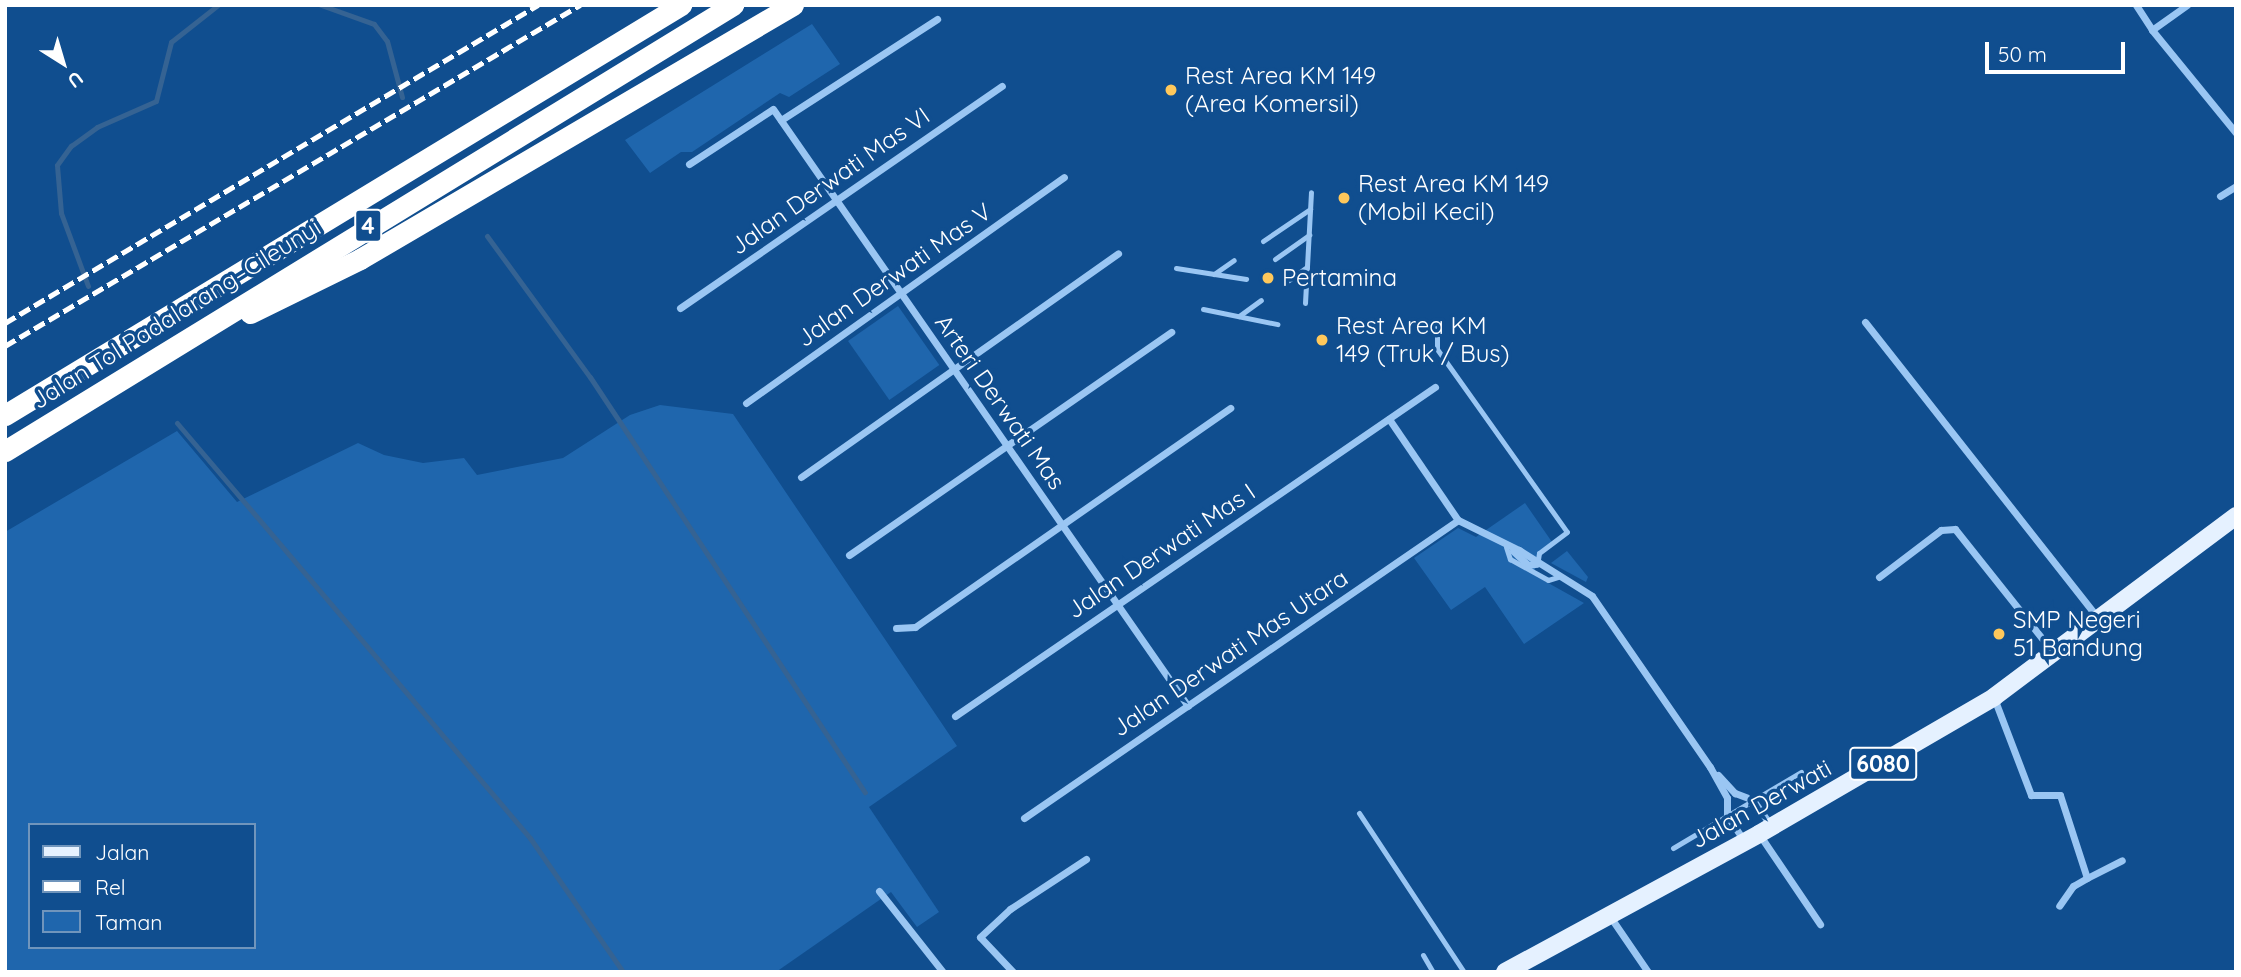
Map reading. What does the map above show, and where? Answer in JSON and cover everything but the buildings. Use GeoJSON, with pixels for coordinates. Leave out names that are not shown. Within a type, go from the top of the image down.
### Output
{"type":"FeatureCollection","features":[{"type":"Feature","properties":{"kind":"highway","name":"Jalan Tol Padalarang–Cileunyi"},"geometry":{"type":"LineString","coordinates":[[5,415],[681,5]]}},
{"type":"Feature","properties":{"kind":"highway","name":"Jalan Tol Padalarang–Cileunyi"},"geometry":{"type":"LineString","coordinates":[[5,451],[733,5]]}},
{"type":"Feature","properties":{"kind":"highway"},"geometry":{"type":"LineString","coordinates":[[129,373],[360,259],[793,5]]}},
{"type":"Feature","properties":{"kind":"main road","name":"Jalan Derwati"},"geometry":{"type":"LineString","coordinates":[[1505,972],[1759,834],[1994,697],[2236,516]]}},
{"type":"Feature","properties":{"kind":"street"},"geometry":{"type":"LineString","coordinates":[[2136,5],[2152,30],[2236,133]]}},
{"type":"Feature","properties":{"kind":"street"},"geometry":{"type":"LineString","coordinates":[[2152,30],[2187,5]]}},
{"type":"Feature","properties":{"kind":"street"},"geometry":{"type":"LineString","coordinates":[[689,164],[773,109],[781,120],[937,19]]}},
{"type":"Feature","properties":{"kind":"street","name":"Jalan Derwati Mas VI"},"geometry":{"type":"LineString","coordinates":[[680,307],[1002,86]]}},
{"type":"Feature","properties":{"kind":"street","name":"Arteri Derwati Mas"},"geometry":{"type":"LineString","coordinates":[[781,120],[1188,706]]}},
{"type":"Feature","properties":{"kind":"street","name":"Jalan Derwati Mas V"},"geometry":{"type":"LineString","coordinates":[[746,403],[1064,177]]}},
{"type":"Feature","properties":{"kind":"street"},"geometry":{"type":"LineString","coordinates":[[2220,196],[2236,186]]}},
{"type":"Feature","properties":{"kind":"street"},"geometry":{"type":"LineString","coordinates":[[801,477],[953,367],[1118,253]]}},
{"type":"Feature","properties":{"kind":"street"},"geometry":{"type":"LineString","coordinates":[[1865,322],[2098,618]]}},
{"type":"Feature","properties":{"kind":"street"},"geometry":{"type":"LineString","coordinates":[[849,555],[1009,447],[1171,332]]}},
{"type":"Feature","properties":{"kind":"street","name":"Jalan Derwati Mas I"},"geometry":{"type":"LineString","coordinates":[[955,716],[1435,387]]}},
{"type":"Feature","properties":{"kind":"street"},"geometry":{"type":"LineString","coordinates":[[896,628],[915,627],[1230,408]]}},
{"type":"Feature","properties":{"kind":"street"},"geometry":{"type":"LineString","coordinates":[[1389,419],[1458,520],[1510,549],[1528,565],[1536,565],[1592,596],[1710,767],[1727,799],[1727,816],[1759,834]]}},
{"type":"Feature","properties":{"kind":"street","name":"Jalan Derwati Mas Utara"},"geometry":{"type":"LineString","coordinates":[[1024,818],[1458,520]]}},
{"type":"Feature","properties":{"kind":"street"},"geometry":{"type":"LineString","coordinates":[[1879,577],[1941,530],[1955,529],[2053,652]]}},
{"type":"Feature","properties":{"kind":"street"},"geometry":{"type":"LineString","coordinates":[[1994,697],[2031,795],[2060,795],[2087,878]]}},
{"type":"Feature","properties":{"kind":"street"},"geometry":{"type":"LineString","coordinates":[[1710,767],[1735,793],[1753,800],[1759,834],[1820,923]]}},
{"type":"Feature","properties":{"kind":"street"},"geometry":{"type":"LineString","coordinates":[[1013,972],[981,937],[1010,909],[1086,859]]}},
{"type":"Feature","properties":{"kind":"street"},"geometry":{"type":"LineString","coordinates":[[2059,906],[2073,886],[2122,860]]}},
{"type":"Feature","properties":{"kind":"street"},"geometry":{"type":"LineString","coordinates":[[879,891],[943,972]]}},
{"type":"Feature","properties":{"kind":"street"},"geometry":{"type":"LineString","coordinates":[[1608,914],[1648,972]]}},
{"type":"Feature","properties":{"kind":"lane"},"geometry":{"type":"LineString","coordinates":[[1305,303],[1311,192]]}},
{"type":"Feature","properties":{"kind":"lane"},"geometry":{"type":"LineString","coordinates":[[1263,241],[1310,209]]}},
{"type":"Feature","properties":{"kind":"lane"},"geometry":{"type":"LineString","coordinates":[[1275,259],[1309,235]]}},
{"type":"Feature","properties":{"kind":"lane"},"geometry":{"type":"LineString","coordinates":[[1214,274],[1234,260]]}},
{"type":"Feature","properties":{"kind":"lane"},"geometry":{"type":"LineString","coordinates":[[1289,280],[1307,267]]}},
{"type":"Feature","properties":{"kind":"lane"},"geometry":{"type":"LineString","coordinates":[[1176,268],[1247,279]]}},
{"type":"Feature","properties":{"kind":"lane"},"geometry":{"type":"LineString","coordinates":[[1239,316],[1261,300]]}},
{"type":"Feature","properties":{"kind":"lane"},"geometry":{"type":"LineString","coordinates":[[1203,309],[1277,324]]}},
{"type":"Feature","properties":{"kind":"lane"},"geometry":{"type":"LineString","coordinates":[[1437,320],[1437,349],[1567,532],[1539,553],[1536,565]]}},
{"type":"Feature","properties":{"kind":"lane"},"geometry":{"type":"LineString","coordinates":[[1510,549],[1510,559],[1548,580],[1558,577]]}},
{"type":"Feature","properties":{"kind":"lane"},"geometry":{"type":"LineString","coordinates":[[1672,848],[1801,772]]}},
{"type":"Feature","properties":{"kind":"lane"},"geometry":{"type":"LineString","coordinates":[[1359,813],[1464,972]]}},
{"type":"Feature","properties":{"kind":"lane"},"geometry":{"type":"LineString","coordinates":[[1423,955],[1433,972]]}},
{"type":"Feature","properties":{"kind":"green space"},"geometry":{"type":"Polygon","coordinates":[[[812,24],[840,64],[789,97],[780,93],[692,152],[681,152],[650,173],[625,140],[812,24]]]}},
{"type":"Feature","properties":{"kind":"green space"},"geometry":{"type":"Polygon","coordinates":[[[898,306],[939,365],[889,400],[848,341],[898,306]]]}},
{"type":"Feature","properties":{"kind":"green space"},"geometry":{"type":"Polygon","coordinates":[[[660,405],[733,414],[957,746],[869,807],[939,912],[917,927],[891,892],[776,972],[5,972],[5,532],[177,431],[237,502],[358,443],[384,455],[423,463],[464,458],[477,475],[563,458],[630,415],[660,405]]]}},
{"type":"Feature","properties":{"kind":"green space"},"geometry":{"type":"Polygon","coordinates":[[[1525,503],[1552,542],[1538,552],[1534,575],[1584,603],[1524,644],[1485,587],[1451,610],[1414,558],[1458,528],[1476,537],[1525,503]]]}},
{"type":"Feature","properties":{"kind":"green space"},"geometry":{"type":"Polygon","coordinates":[[[1567,551],[1588,577],[1586,582],[1551,563],[1567,551]]]}},
{"type":"Feature","properties":{"kind":"waterway"},"geometry":{"type":"LineString","coordinates":[[88,286],[61,213],[57,165],[71,146],[97,127],[156,101],[171,42],[218,5]]}},
{"type":"Feature","properties":{"kind":"waterway"},"geometry":{"type":"LineString","coordinates":[[321,5],[374,24],[387,41],[402,97]]}},
{"type":"Feature","properties":{"kind":"waterway"},"geometry":{"type":"LineString","coordinates":[[487,236],[590,377],[865,792]]}},
{"type":"Feature","properties":{"kind":"waterway"},"geometry":{"type":"LineString","coordinates":[[177,423],[530,838],[623,972]]}},
{"type":"Feature","properties":{"kind":"railway"},"geometry":{"type":"LineString","coordinates":[[5,323],[538,5]]}},
{"type":"Feature","properties":{"kind":"railway"},"geometry":{"type":"LineString","coordinates":[[5,346],[580,5]]}},
{"type":"Feature","properties":{"kind":"place","name":"Rest Area KM 149 (Area Komersil)"},"geometry":{"type":"Point","coordinates":[1171,90]}},
{"type":"Feature","properties":{"kind":"place","name":"Rest Area KM 149 (Mobil Kecil)"},"geometry":{"type":"Point","coordinates":[1344,198]}},
{"type":"Feature","properties":{"kind":"place","name":"Pertamina"},"geometry":{"type":"Point","coordinates":[1268,278]}},
{"type":"Feature","properties":{"kind":"place","name":"Rest Area KM 149 (Truk / Bus)"},"geometry":{"type":"Point","coordinates":[1322,340]}},
{"type":"Feature","properties":{"kind":"place","name":"SMP Negeri 51 Bandung"},"geometry":{"type":"Point","coordinates":[1999,634]}}]}
